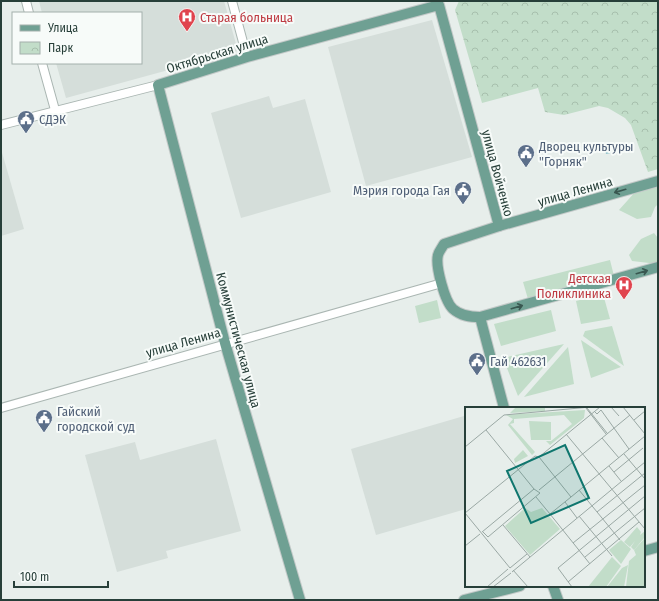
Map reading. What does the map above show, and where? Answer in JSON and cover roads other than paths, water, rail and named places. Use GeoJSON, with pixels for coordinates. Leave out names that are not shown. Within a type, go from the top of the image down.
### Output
{"type":"FeatureCollection","features":[{"type":"Feature","properties":{"kind":"main road","name":"Октябрьская улица"},"geometry":{"type":"LineString","coordinates":[[158,84],[247,57],[438,3]]}},
{"type":"Feature","properties":{"kind":"main road","name":"улица Войченко"},"geometry":{"type":"LineString","coordinates":[[438,3],[499,226],[444,244],[437,260],[449,305],[453,310],[468,316],[480,317]]}},
{"type":"Feature","properties":{"kind":"main road","name":"Коммунистическая улица"},"geometry":{"type":"LineString","coordinates":[[158,84],[225,343],[300,600]]}},
{"type":"Feature","properties":{"kind":"main road","name":"улица Ленина"},"geometry":{"type":"LineString","coordinates":[[499,226],[658,181]]}},
{"type":"Feature","properties":{"kind":"main road"},"geometry":{"type":"LineString","coordinates":[[504,407],[480,317],[658,267]]}},
{"type":"Feature","properties":{"kind":"main road"},"geometry":{"type":"LineString","coordinates":[[645,551],[658,546]]}},
{"type":"Feature","properties":{"kind":"main road"},"geometry":{"type":"LineString","coordinates":[[464,600],[516,587]]}},
{"type":"Feature","properties":{"kind":"main road"},"geometry":{"type":"LineString","coordinates":[[553,587],[558,600]]}},
{"type":"Feature","properties":{"kind":"street"},"geometry":{"type":"LineString","coordinates":[[26,1],[29,12]]}},
{"type":"Feature","properties":{"kind":"street"},"geometry":{"type":"LineString","coordinates":[[232,1],[247,57]]}},
{"type":"Feature","properties":{"kind":"street"},"geometry":{"type":"LineString","coordinates":[[42,64],[55,110]]}},
{"type":"Feature","properties":{"kind":"street","name":"Октябрьская улица"},"geometry":{"type":"LineString","coordinates":[[1,125],[158,84]]}},
{"type":"Feature","properties":{"kind":"street","name":"улица Ленина"},"geometry":{"type":"LineString","coordinates":[[1,408],[225,343],[442,283]]}},
{"type":"Feature","properties":{"kind":"water"},"geometry":{"type":"Polygon","coordinates":[[[614,142],[616,152],[606,154],[604,145],[614,142]]]}},
{"type":"Feature","properties":{"kind":"place","name":"Старая больница"},"geometry":{"type":"Point","coordinates":[187,32]}},
{"type":"Feature","properties":{"kind":"place","name":"СДЭК"},"geometry":{"type":"Point","coordinates":[26,134]}},
{"type":"Feature","properties":{"kind":"place","name":"Дворец культуры \"Горняк\""},"geometry":{"type":"Point","coordinates":[526,168]}},
{"type":"Feature","properties":{"kind":"place","name":"Мэрия города Гая"},"geometry":{"type":"Point","coordinates":[463,205]}},
{"type":"Feature","properties":{"kind":"place","name":"Детская Поликлиника"},"geometry":{"type":"Point","coordinates":[624,300]}},
{"type":"Feature","properties":{"kind":"place","name":"Гай 462631"},"geometry":{"type":"Point","coordinates":[477,376]}},
{"type":"Feature","properties":{"kind":"place","name":"Гайский городской суд"},"geometry":{"type":"Point","coordinates":[44,433]}}]}
